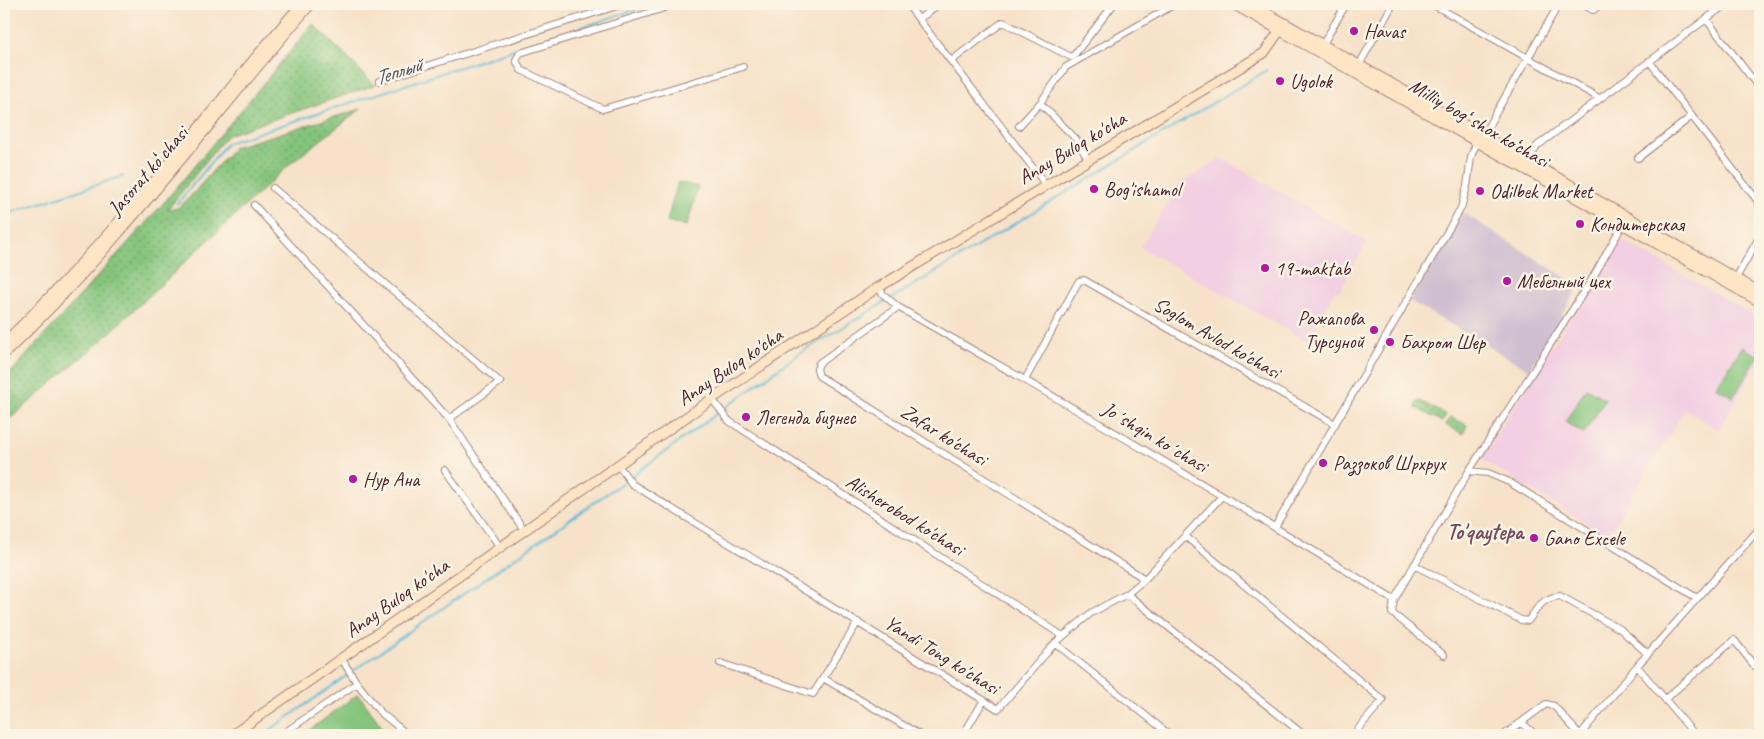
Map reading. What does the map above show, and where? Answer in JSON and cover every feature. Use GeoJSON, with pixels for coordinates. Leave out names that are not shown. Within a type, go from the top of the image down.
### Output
{"type":"FeatureCollection","features":[{"type":"Feature","properties":{"kind":"main road","name":"Jasorat koʻchasi"},"geometry":{"type":"LineString","coordinates":[[4,343],[57,290],[113,228],[302,4]]}},
{"type":"Feature","properties":{"kind":"main road","name":"Jasorat koʻchasi"},"geometry":{"type":"LineString","coordinates":[[4,354],[95,259],[312,4]]}},
{"type":"Feature","properties":{"kind":"main road","name":"Milliy bog‘ shox ko‘chasi"},"geometry":{"type":"LineString","coordinates":[[1234,4],[1323,44],[1480,138],[1529,161],[1623,224],[1734,282],[1760,292]]}},
{"type":"Feature","properties":{"kind":"main road","name":"Milliy bog‘ shox ko‘chasi"},"geometry":{"type":"LineString","coordinates":[[1251,4],[1283,27],[1734,282],[1760,302]]}},
{"type":"Feature","properties":{"kind":"main road","name":"Anay Buloq ko'cha"},"geometry":{"type":"LineString","coordinates":[[232,735],[524,530],[620,468],[714,402],[881,291],[1045,185],[1264,53],[1283,27]]}},
{"type":"Feature","properties":{"kind":"street"},"geometry":{"type":"LineString","coordinates":[[379,81],[623,4]]}},
{"type":"Feature","properties":{"kind":"street"},"geometry":{"type":"LineString","coordinates":[[677,4],[520,53],[516,60],[521,70],[603,109],[743,67]]}},
{"type":"Feature","properties":{"kind":"street"},"geometry":{"type":"LineString","coordinates":[[907,4],[1045,185]]}},
{"type":"Feature","properties":{"kind":"street"},"geometry":{"type":"LineString","coordinates":[[919,19],[939,4]]}},
{"type":"Feature","properties":{"kind":"street"},"geometry":{"type":"LineString","coordinates":[[951,61],[1003,22],[1071,57],[1114,4]]}},
{"type":"Feature","properties":{"kind":"street"},"geometry":{"type":"LineString","coordinates":[[1019,126],[1040,103],[1066,67],[1175,4]]}},
{"type":"Feature","properties":{"kind":"street"},"geometry":{"type":"LineString","coordinates":[[1323,44],[1346,4]]}},
{"type":"Feature","properties":{"kind":"street"},"geometry":{"type":"LineString","coordinates":[[1359,65],[1392,4]]}},
{"type":"Feature","properties":{"kind":"street"},"geometry":{"type":"LineString","coordinates":[[1432,4],[1599,98]]}},
{"type":"Feature","properties":{"kind":"street"},"geometry":{"type":"LineString","coordinates":[[1275,527],[1461,208],[1467,186],[1471,156],[1526,58],[1559,4]]}},
{"type":"Feature","properties":{"kind":"street"},"geometry":{"type":"LineString","coordinates":[[1582,4],[1593,10],[1601,4]]}},
{"type":"Feature","properties":{"kind":"street"},"geometry":{"type":"LineString","coordinates":[[1529,161],[1537,146],[1726,4]]}},
{"type":"Feature","properties":{"kind":"street"},"geometry":{"type":"LineString","coordinates":[[1706,18],[1760,89]]}},
{"type":"Feature","properties":{"kind":"street"},"geometry":{"type":"LineString","coordinates":[[1649,61],[1760,204]]}},
{"type":"Feature","properties":{"kind":"street"},"geometry":{"type":"LineString","coordinates":[[1040,103],[1076,139],[1088,159]]}},
{"type":"Feature","properties":{"kind":"street"},"geometry":{"type":"LineString","coordinates":[[1638,158],[1692,116]]}},
{"type":"Feature","properties":{"kind":"street"},"geometry":{"type":"LineString","coordinates":[[273,188],[500,382],[450,419]]}},
{"type":"Feature","properties":{"kind":"street"},"geometry":{"type":"LineString","coordinates":[[254,205],[450,419],[524,530]]}},
{"type":"Feature","properties":{"kind":"street"},"geometry":{"type":"LineString","coordinates":[[1444,655],[1392,613],[1394,600],[1469,471],[1592,278],[1623,224]]}},
{"type":"Feature","properties":{"kind":"street"},"geometry":{"type":"LineString","coordinates":[[1734,282],[1760,236]]}},
{"type":"Feature","properties":{"kind":"street","name":"Soglom Avlod ko'chasi"},"geometry":{"type":"LineString","coordinates":[[1025,380],[1076,286],[1079,281],[1084,280],[1335,424]]}},
{"type":"Feature","properties":{"kind":"street","name":"Joʼshqin koʼchasi"},"geometry":{"type":"LineString","coordinates":[[881,291],[898,307],[1275,527],[1394,600]]}},
{"type":"Feature","properties":{"kind":"street","name":"Zafar ko'chasi"},"geometry":{"type":"LineString","coordinates":[[898,307],[819,363],[817,369],[819,376],[1145,579]]}},
{"type":"Feature","properties":{"kind":"street","name":"Alisherobod ko'chasi"},"geometry":{"type":"LineString","coordinates":[[714,402],[729,421],[1063,636]]}},
{"type":"Feature","properties":{"kind":"street","name":"Yandi Tong ko'chasi"},"geometry":{"type":"LineString","coordinates":[[620,468],[629,482],[998,709],[1055,643],[1091,613],[1127,594],[1145,579],[1222,496]]}},
{"type":"Feature","properties":{"kind":"street"},"geometry":{"type":"LineString","coordinates":[[445,470],[500,547]]}},
{"type":"Feature","properties":{"kind":"street"},"geometry":{"type":"LineString","coordinates":[[1469,471],[1488,473],[1509,482],[1697,598]]}},
{"type":"Feature","properties":{"kind":"street"},"geometry":{"type":"LineString","coordinates":[[1504,735],[1546,704],[1550,704],[1580,735],[1637,666],[1760,528]]}},
{"type":"Feature","properties":{"kind":"street"},"geometry":{"type":"LineString","coordinates":[[1185,536],[1384,700],[1353,735]]}},
{"type":"Feature","properties":{"kind":"street"},"geometry":{"type":"LineString","coordinates":[[1414,565],[1521,620],[1528,621],[1541,603],[1549,597],[1560,596],[1620,629],[1648,654]]}},
{"type":"Feature","properties":{"kind":"street"},"geometry":{"type":"LineString","coordinates":[[1127,594],[1304,735]]}},
{"type":"Feature","properties":{"kind":"street"},"geometry":{"type":"LineString","coordinates":[[720,662],[813,694],[858,622]]}},
{"type":"Feature","properties":{"kind":"street"},"geometry":{"type":"LineString","coordinates":[[1665,699],[1734,640],[1760,673]]}},
{"type":"Feature","properties":{"kind":"street"},"geometry":{"type":"LineString","coordinates":[[1055,643],[1170,735]]}},
{"type":"Feature","properties":{"kind":"street"},"geometry":{"type":"LineString","coordinates":[[341,658],[357,683],[380,712],[408,735]]}},
{"type":"Feature","properties":{"kind":"street"},"geometry":{"type":"LineString","coordinates":[[1637,666],[1695,735]]}},
{"type":"Feature","properties":{"kind":"street"},"geometry":{"type":"LineString","coordinates":[[823,678],[920,735]]}},
{"type":"Feature","properties":{"kind":"street"},"geometry":{"type":"LineString","coordinates":[[282,735],[357,683]]}},
{"type":"Feature","properties":{"kind":"street"},"geometry":{"type":"LineString","coordinates":[[963,735],[984,700]]}},
{"type":"Feature","properties":{"kind":"street"},"geometry":{"type":"LineString","coordinates":[[1522,723],[1536,735]]}},
{"type":"Feature","properties":{"kind":"shaded area","name":"19-maktab"},"geometry":{"type":"Polygon","coordinates":[[[1221,158],[1367,242],[1339,292],[1335,290],[1308,342],[1140,247],[1181,183],[1221,158]]]}},
{"type":"Feature","properties":{"kind":"shaded area"},"geometry":{"type":"Polygon","coordinates":[[[1463,213],[1579,286],[1529,370],[1410,301],[1463,213]]]}},
{"type":"Feature","properties":{"kind":"shaded area"},"geometry":{"type":"Polygon","coordinates":[[[1620,239],[1760,319],[1760,359],[1718,430],[1685,409],[1607,536],[1481,459],[1620,239]]]}},
{"type":"Feature","properties":{"kind":"green space"},"geometry":{"type":"Polygon","coordinates":[[[313,24],[375,85],[227,135],[168,209],[178,208],[189,198],[234,147],[361,109],[291,163],[102,340],[4,424],[4,380],[161,206],[313,24]]]}},
{"type":"Feature","properties":{"kind":"green space"},"geometry":{"type":"Polygon","coordinates":[[[678,182],[698,187],[687,226],[667,221],[678,182]]]}},
{"type":"Feature","properties":{"kind":"green space"},"geometry":{"type":"Polygon","coordinates":[[[1742,347],[1759,356],[1733,397],[1716,387],[1742,347]]]}},
{"type":"Feature","properties":{"kind":"green space"},"geometry":{"type":"Polygon","coordinates":[[[1586,388],[1605,399],[1584,434],[1565,422],[1586,388]]]}},
{"type":"Feature","properties":{"kind":"green space"},"geometry":{"type":"Polygon","coordinates":[[[1420,401],[1446,415],[1442,422],[1416,408],[1416,403],[1420,401]]]}},
{"type":"Feature","properties":{"kind":"green space"},"geometry":{"type":"Polygon","coordinates":[[[1450,417],[1467,425],[1463,434],[1446,425],[1450,417]]]}},
{"type":"Feature","properties":{"kind":"green space"},"geometry":{"type":"Polygon","coordinates":[[[358,694],[388,735],[303,735],[358,694]]]}},
{"type":"Feature","properties":{"kind":"waterway","name":"Теплый"},"geometry":{"type":"LineString","coordinates":[[177,204],[227,143],[653,4]]}},
{"type":"Feature","properties":{"kind":"waterway"},"geometry":{"type":"LineString","coordinates":[[891,299],[1267,70]]}},
{"type":"Feature","properties":{"kind":"waterway","name":"Теплый"},"geometry":{"type":"LineString","coordinates":[[4,215],[123,176]]}},
{"type":"Feature","properties":{"kind":"waterway"},"geometry":{"type":"LineString","coordinates":[[353,671],[625,481],[800,353],[887,301]]}},
{"type":"Feature","properties":{"kind":"waterway"},"geometry":{"type":"LineString","coordinates":[[263,735],[349,674]]}},
{"type":"Feature","properties":{"kind":"place","name":"Havas"},"geometry":{"type":"Point","coordinates":[1354,31]}},
{"type":"Feature","properties":{"kind":"place","name":"Ugolok"},"geometry":{"type":"Point","coordinates":[1280,81]}},
{"type":"Feature","properties":{"kind":"place","name":"Bog'ishamol"},"geometry":{"type":"Point","coordinates":[1094,189]}},
{"type":"Feature","properties":{"kind":"place","name":"Odilbek Market"},"geometry":{"type":"Point","coordinates":[1480,191]}},
{"type":"Feature","properties":{"kind":"place","name":"Кондитерская"},"geometry":{"type":"Point","coordinates":[1580,224]}},
{"type":"Feature","properties":{"kind":"place","name":"19-maktab"},"geometry":{"type":"Point","coordinates":[1265,268]}},
{"type":"Feature","properties":{"kind":"place","name":"Мебелный цех"},"geometry":{"type":"Point","coordinates":[1507,281]}},
{"type":"Feature","properties":{"kind":"place","name":"Ражапова Турсуной"},"geometry":{"type":"Point","coordinates":[1374,330]}},
{"type":"Feature","properties":{"kind":"place","name":"Бахром Шер"},"geometry":{"type":"Point","coordinates":[1390,342]}},
{"type":"Feature","properties":{"kind":"place","name":"Легенда бизнес"},"geometry":{"type":"Point","coordinates":[746,417]}},
{"type":"Feature","properties":{"kind":"place","name":"Раззоков Шрхрух"},"geometry":{"type":"Point","coordinates":[1323,463]}},
{"type":"Feature","properties":{"kind":"place","name":"Нур Ана"},"geometry":{"type":"Point","coordinates":[353,479]}},
{"type":"Feature","properties":{"kind":"place","name":"Gano Excele"},"geometry":{"type":"Point","coordinates":[1534,538]}},
{"type":"Feature","properties":{"kind":"district","name":"To'qaytepa"},"geometry":{"type":"Point","coordinates":[1485,532]}}]}
